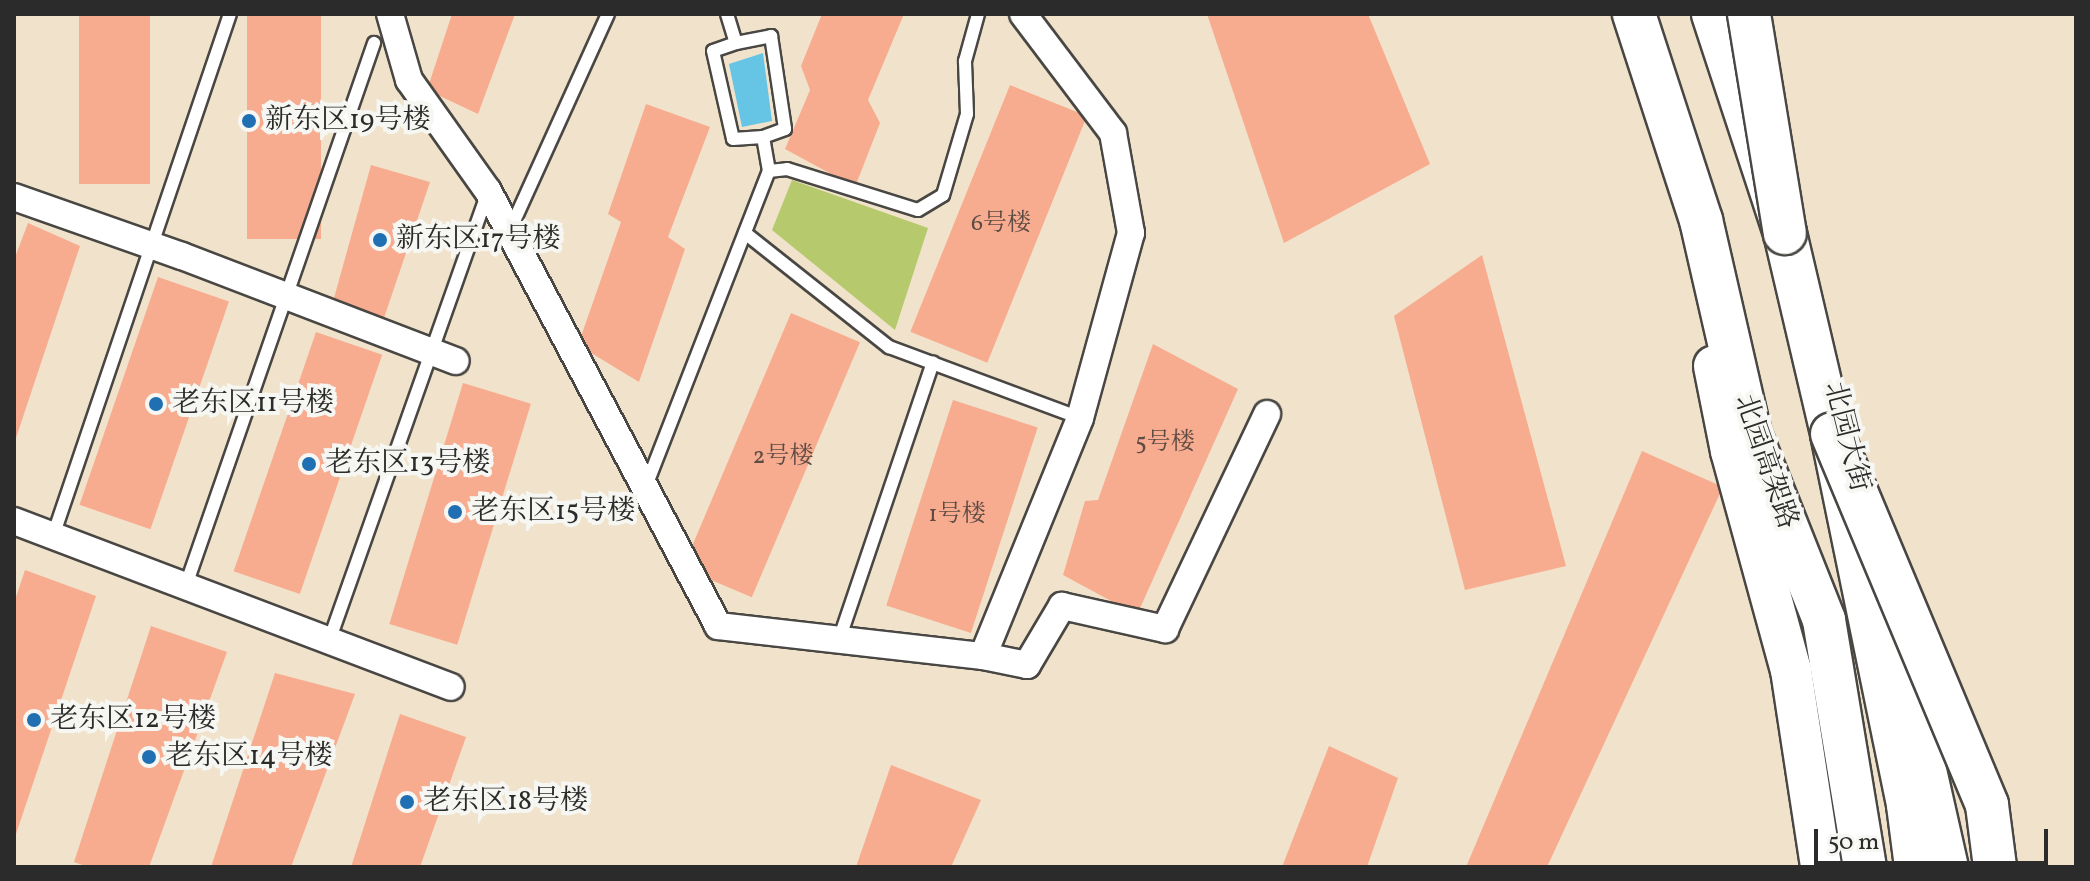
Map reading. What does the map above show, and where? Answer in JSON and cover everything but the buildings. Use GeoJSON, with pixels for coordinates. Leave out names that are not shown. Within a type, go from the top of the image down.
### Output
{"type":"FeatureCollection","features":[{"type":"Feature","properties":{"kind":"highway","name":"北园高架路"},"geometry":{"type":"LineString","coordinates":[[1634,14],[1701,220],[1750,434],[1824,620],[1865,867]]}},
{"type":"Feature","properties":{"kind":"highway"},"geometry":{"type":"LineString","coordinates":[[1713,14],[1785,233]]}},
{"type":"Feature","properties":{"kind":"highway"},"geometry":{"type":"LineString","coordinates":[[1749,14],[1785,233],[1832,434],[1905,790],[1916,867]]}},
{"type":"Feature","properties":{"kind":"highway"},"geometry":{"type":"LineString","coordinates":[[1750,434],[1813,668],[1840,867]]}},
{"type":"Feature","properties":{"kind":"highway"},"geometry":{"type":"LineString","coordinates":[[1832,434],[1987,805],[1995,867]]}},
{"type":"Feature","properties":{"kind":"main road"},"geometry":{"type":"LineString","coordinates":[[1612,14],[1683,210],[1731,451],[1791,670],[1821,867]]}},
{"type":"Feature","properties":{"kind":"main road","name":"北园大街"},"geometry":{"type":"LineString","coordinates":[[1721,14],[1809,292],[1911,689],[1948,867]]}},
{"type":"Feature","properties":{"kind":"street"},"geometry":{"type":"LineString","coordinates":[[390,14],[409,80],[488,191],[718,626],[983,656],[1027,665],[1062,606],[1165,629],[1267,414]]}},
{"type":"Feature","properties":{"kind":"street"},"geometry":{"type":"LineString","coordinates":[[983,656],[1080,418],[1131,233],[1113,133],[1023,14]]}},
{"type":"Feature","properties":{"kind":"street"},"geometry":{"type":"LineString","coordinates":[[14,197],[152,245],[456,361]]}},
{"type":"Feature","properties":{"kind":"street"},"geometry":{"type":"LineString","coordinates":[[14,521],[450,687]]}},
{"type":"Feature","properties":{"kind":"lane"},"geometry":{"type":"LineString","coordinates":[[53,536],[230,14]]}},
{"type":"Feature","properties":{"kind":"lane"},"geometry":{"type":"LineString","coordinates":[[509,232],[608,14]]}},
{"type":"Feature","properties":{"kind":"lane"},"geometry":{"type":"LineString","coordinates":[[727,14],[736,43]]}},
{"type":"Feature","properties":{"kind":"lane"},"geometry":{"type":"LineString","coordinates":[[769,171],[787,169],[918,210],[943,195],[967,114],[965,61],[978,14]]}},
{"type":"Feature","properties":{"kind":"lane"},"geometry":{"type":"LineString","coordinates":[[771,36],[785,129],[763,137],[733,139],[713,51],[736,43],[771,36]]}},
{"type":"Feature","properties":{"kind":"lane"},"geometry":{"type":"LineString","coordinates":[[185,588],[374,43]]}},
{"type":"Feature","properties":{"kind":"lane"},"geometry":{"type":"LineString","coordinates":[[645,491],[769,171],[763,137]]}},
{"type":"Feature","properties":{"kind":"lane"},"geometry":{"type":"LineString","coordinates":[[329,641],[488,191]]}},
{"type":"Feature","properties":{"kind":"lane"},"geometry":{"type":"LineString","coordinates":[[745,233],[889,347],[1080,418]]}},
{"type":"Feature","properties":{"kind":"lane"},"geometry":{"type":"LineString","coordinates":[[839,640],[933,363]]}},
{"type":"Feature","properties":{"kind":"green space"},"geometry":{"type":"Polygon","coordinates":[[[792,180],[928,228],[895,330],[772,230],[792,180]]]}},
{"type":"Feature","properties":{"kind":"water"},"geometry":{"type":"Polygon","coordinates":[[[763,53],[772,121],[742,127],[729,64],[763,53]]]}},
{"type":"Feature","properties":{"kind":"place","name":"新东区19号楼"},"geometry":{"type":"Point","coordinates":[249,121]}},
{"type":"Feature","properties":{"kind":"place","name":"新东区17号楼"},"geometry":{"type":"Point","coordinates":[380,240]}},
{"type":"Feature","properties":{"kind":"place","name":"老东区11号楼"},"geometry":{"type":"Point","coordinates":[156,404]}},
{"type":"Feature","properties":{"kind":"place","name":"老东区13号楼"},"geometry":{"type":"Point","coordinates":[309,464]}},
{"type":"Feature","properties":{"kind":"place","name":"老东区15号楼"},"geometry":{"type":"Point","coordinates":[455,512]}},
{"type":"Feature","properties":{"kind":"place","name":"老东区12号楼"},"geometry":{"type":"Point","coordinates":[34,720]}},
{"type":"Feature","properties":{"kind":"place","name":"老东区14号楼"},"geometry":{"type":"Point","coordinates":[149,757]}},
{"type":"Feature","properties":{"kind":"place","name":"老东区18号楼"},"geometry":{"type":"Point","coordinates":[407,802]}}]}
